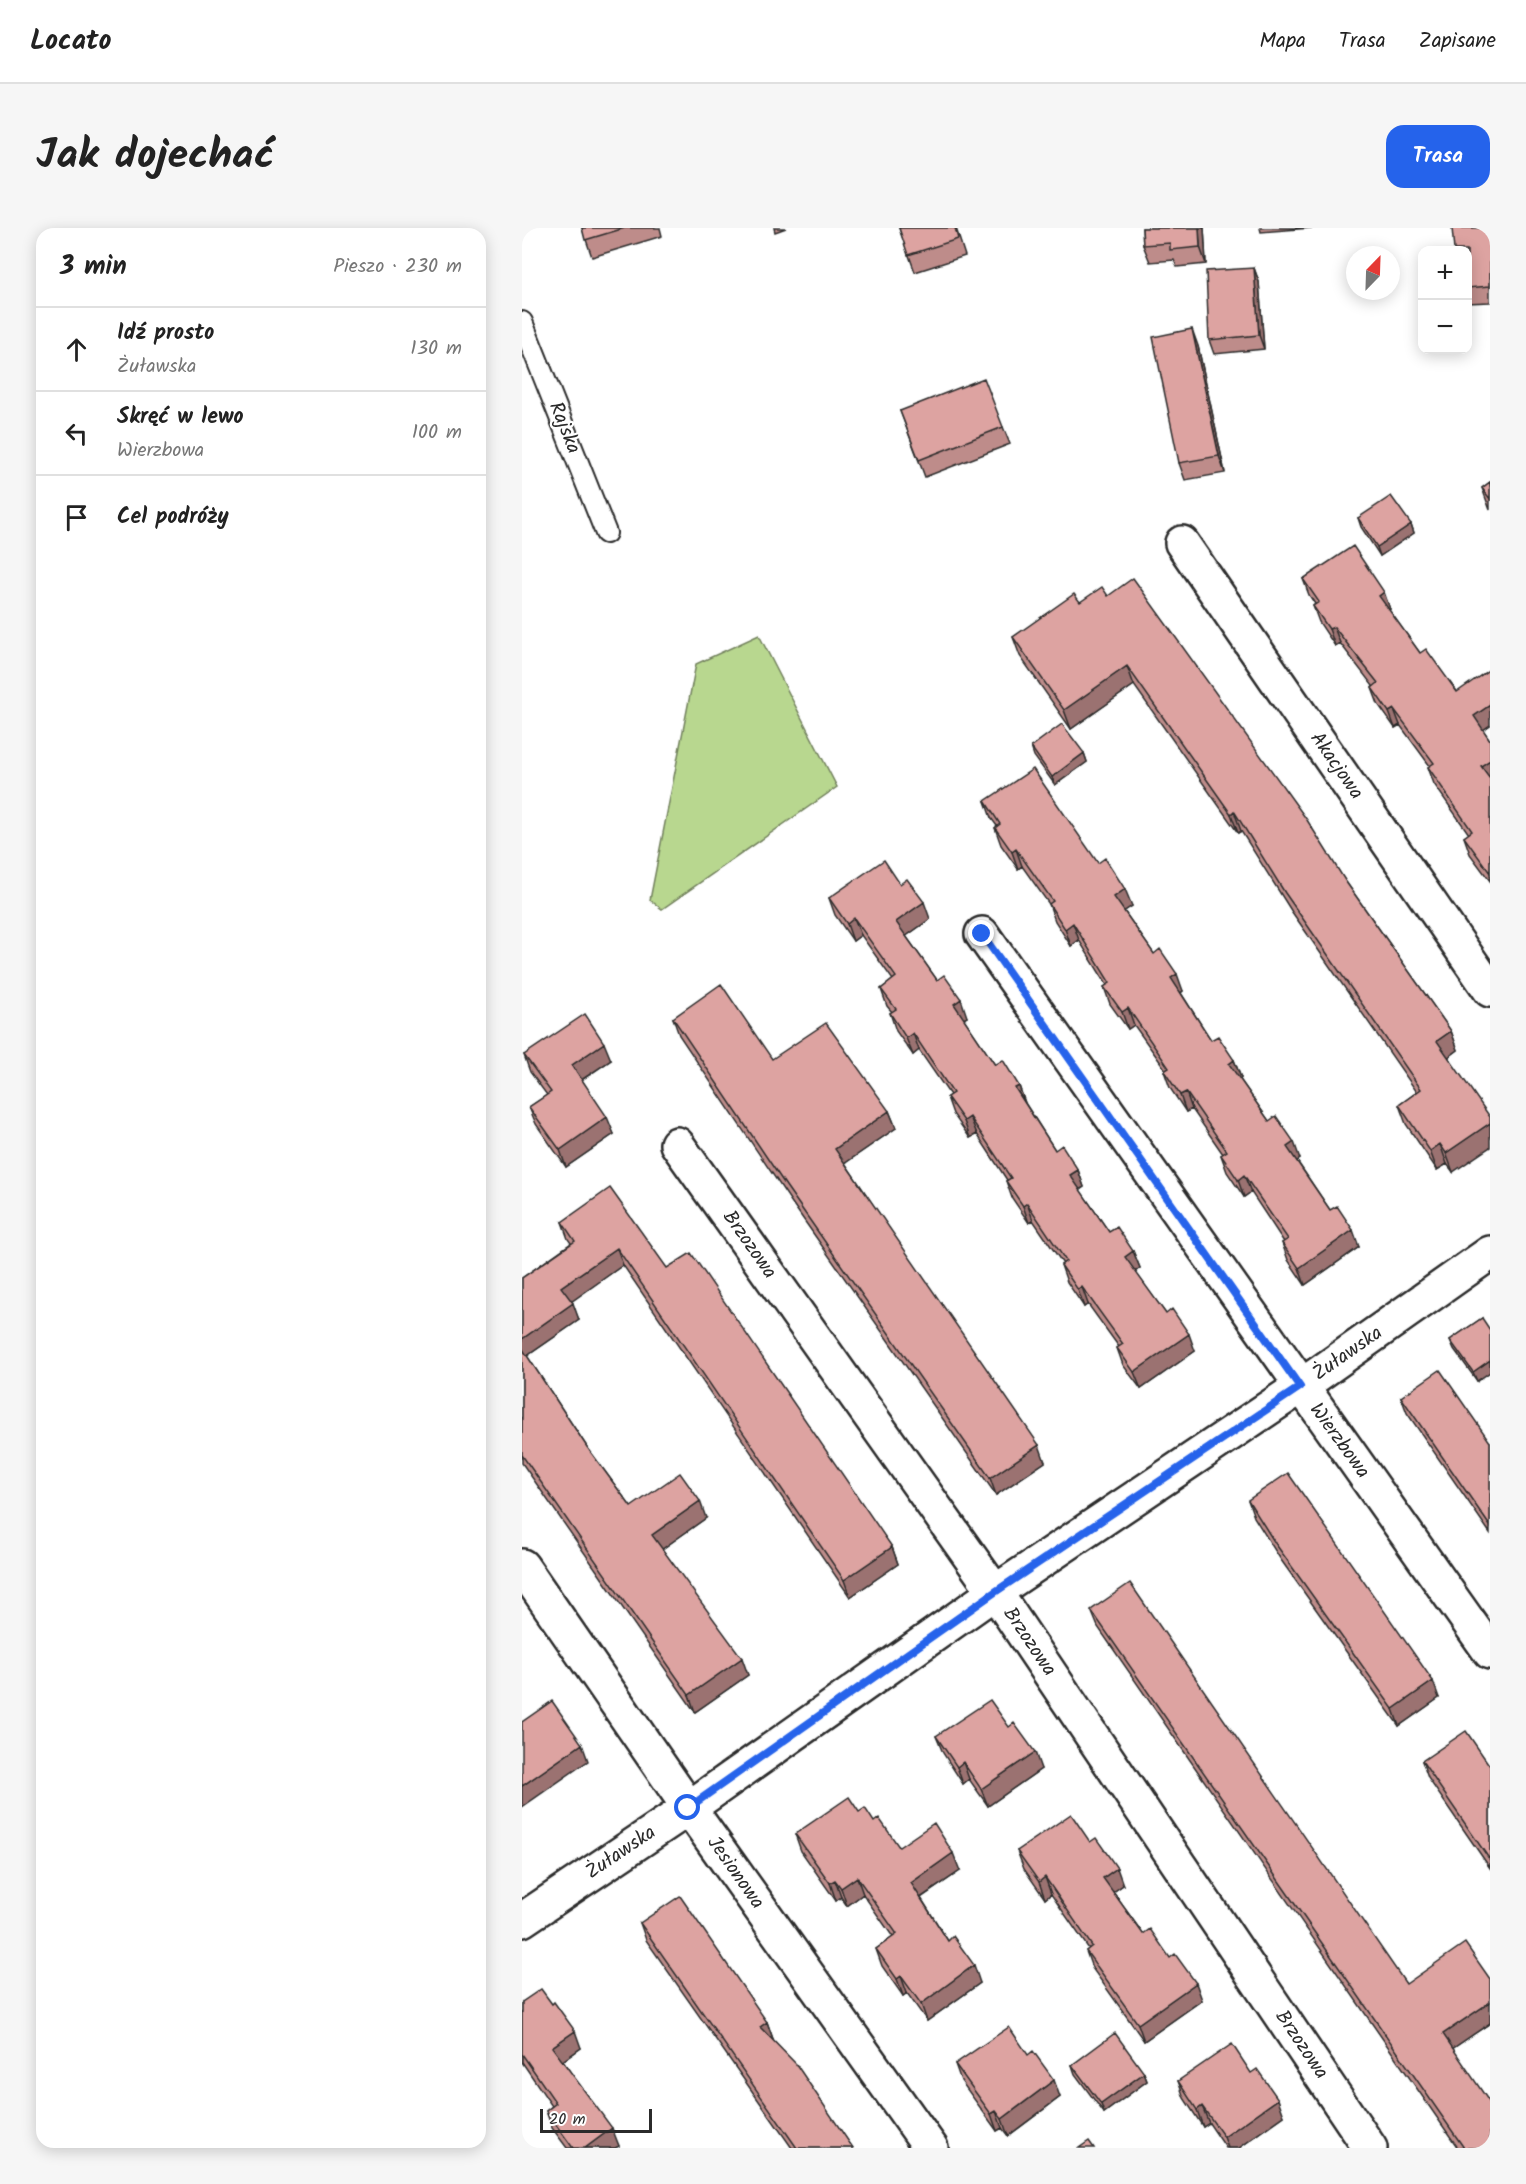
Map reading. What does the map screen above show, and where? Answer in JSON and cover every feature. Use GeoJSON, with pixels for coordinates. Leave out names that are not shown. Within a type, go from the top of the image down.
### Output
{"type":"FeatureCollection","features":[{"type":"Feature","properties":{"kind":"street","name":"Akacjowa"},"geometry":{"type":"LineString","coordinates":[[1182,543],[1490,990]]}},
{"type":"Feature","properties":{"kind":"street","name":"Wierzbowa"},"geometry":{"type":"LineString","coordinates":[[982,934],[1300,1387],[1490,1652]]}},
{"type":"Feature","properties":{"kind":"street","name":"Brzozowa"},"geometry":{"type":"LineString","coordinates":[[677,1144],[995,1592],[1370,2148]]}},
{"type":"Feature","properties":{"kind":"street","name":"Żuławska"},"geometry":{"type":"LineString","coordinates":[[522,1920],[688,1808],[995,1592],[1300,1387],[1490,1253]]}},
{"type":"Feature","properties":{"kind":"street","name":"Jesionowa"},"geometry":{"type":"LineString","coordinates":[[522,1566],[688,1808],[931,2148]]}},
{"type":"Feature","properties":{"kind":"lane","name":"Rajska"},"geometry":{"type":"LineString","coordinates":[[522,322],[606,533]]}},
{"type":"Feature","properties":{"kind":"green space"},"geometry":{"type":"Polygon","coordinates":[[[759,635],[837,787],[662,909],[650,900],[696,664],[759,635]]]}},
{"type":"Feature","properties":{"kind":"building"},"geometry":{"type":"Polygon","coordinates":[[[582,228],[625,228],[585,240],[582,228]]]}},
{"type":"Feature","properties":{"kind":"building"},"geometry":{"type":"Polygon","coordinates":[[[899,228],[955,228],[958,239],[908,255],[899,228]]]}},
{"type":"Feature","properties":{"kind":"building"},"geometry":{"type":"Polygon","coordinates":[[[1142,228],[1199,228],[1200,247],[1170,250],[1170,243],[1143,245],[1142,228]]]}},
{"type":"Feature","properties":{"kind":"building"},"geometry":{"type":"Polygon","coordinates":[[[1452,228],[1490,228],[1490,286],[1472,288],[1472,246],[1454,246],[1452,228]]]}},
{"type":"Feature","properties":{"kind":"building"},"geometry":{"type":"Polygon","coordinates":[[[1254,268],[1259,335],[1209,340],[1206,271],[1254,268]]]}},
{"type":"Feature","properties":{"kind":"building"},"geometry":{"type":"Polygon","coordinates":[[[1192,329],[1219,456],[1179,463],[1153,337],[1192,329]]]}},
{"type":"Feature","properties":{"kind":"building"},"geometry":{"type":"Polygon","coordinates":[[[984,378],[1003,427],[919,460],[900,411],[984,378]]]}},
{"type":"Feature","properties":{"kind":"building"},"geometry":{"type":"Polygon","coordinates":[[[1490,482],[1490,499],[1482,488],[1490,482]]]}},
{"type":"Feature","properties":{"kind":"building"},"geometry":{"type":"Polygon","coordinates":[[[1391,496],[1411,524],[1377,547],[1358,518],[1391,496]]]}},
{"type":"Feature","properties":{"kind":"building"},"geometry":{"type":"Polygon","coordinates":[[[1353,546],[1384,592],[1379,596],[1420,653],[1426,649],[1457,692],[1490,669],[1490,705],[1474,716],[1490,740],[1490,760],[1481,766],[1490,778],[1490,873],[1464,837],[1472,831],[1428,767],[1434,763],[1394,709],[1389,712],[1372,688],[1378,683],[1334,627],[1329,629],[1313,606],[1319,602],[1303,579],[1353,546]]]}},
{"type":"Feature","properties":{"kind":"building"},"geometry":{"type":"Polygon","coordinates":[[[1133,578],[1307,820],[1346,882],[1451,1031],[1437,1041],[1490,1117],[1490,1123],[1446,1153],[1440,1144],[1430,1151],[1399,1105],[1421,1089],[1285,893],[1234,811],[1231,814],[1127,666],[1064,710],[1013,637],[1074,594],[1080,602],[1102,587],[1108,596],[1133,578]]]}},
{"type":"Feature","properties":{"kind":"building"},"geometry":{"type":"Polygon","coordinates":[[[1062,724],[1084,753],[1052,777],[1031,747],[1062,724]]]}},
{"type":"Feature","properties":{"kind":"building"},"geometry":{"type":"Polygon","coordinates":[[[1033,769],[1098,863],[1105,858],[1125,889],[1114,897],[1154,954],[1160,949],[1177,974],[1171,978],[1211,1040],[1218,1036],[1234,1060],[1229,1064],[1269,1121],[1276,1116],[1294,1142],[1287,1147],[1330,1210],[1337,1206],[1353,1230],[1299,1268],[1282,1243],[1288,1239],[1244,1175],[1238,1180],[1221,1155],[1227,1151],[1186,1092],[1180,1095],[1164,1071],[1169,1068],[1128,1008],[1122,1012],[1104,987],[1110,983],[1073,923],[1065,929],[1049,904],[1053,901],[1016,849],[1012,852],[995,828],[1000,824],[985,801],[1033,769]]]}},
{"type":"Feature","properties":{"kind":"building"},"geometry":{"type":"Polygon","coordinates":[[[884,860],[900,884],[907,879],[924,902],[896,922],[937,980],[944,975],[961,999],[954,1004],[995,1065],[1003,1060],[1019,1086],[1015,1088],[1055,1150],[1062,1145],[1078,1170],[1070,1175],[1109,1232],[1117,1227],[1133,1251],[1125,1257],[1166,1314],[1172,1309],[1189,1334],[1134,1372],[1117,1348],[1123,1344],[1082,1287],[1078,1290],[1061,1265],[1066,1261],[1027,1203],[1023,1206],[1006,1181],[1011,1178],[970,1117],[964,1121],[947,1097],[953,1093],[913,1033],[906,1038],[890,1013],[896,1009],[881,989],[896,977],[854,918],[847,924],[829,898],[884,860]]]}},
{"type":"Feature","properties":{"kind":"building"},"geometry":{"type":"Polygon","coordinates":[[[721,984],[772,1059],[826,1023],[889,1111],[835,1149],[1039,1445],[990,1478],[786,1186],[673,1018],[721,984]]]}},
{"type":"Feature","properties":{"kind":"building"},"geometry":{"type":"Polygon","coordinates":[[[585,1014],[604,1043],[572,1065],[607,1117],[560,1150],[529,1107],[551,1092],[524,1055],[585,1014]]]}},
{"type":"Feature","properties":{"kind":"building"},"geometry":{"type":"Polygon","coordinates":[[[610,1188],[667,1268],[691,1253],[892,1547],[844,1580],[617,1248],[561,1287],[573,1303],[522,1339],[522,1278],[575,1241],[562,1222],[610,1188]]]}},
{"type":"Feature","properties":{"kind":"building"},"geometry":{"type":"Polygon","coordinates":[[[1482,1318],[1490,1330],[1490,1360],[1473,1372],[1450,1340],[1482,1318]]]}},
{"type":"Feature","properties":{"kind":"building"},"geometry":{"type":"Polygon","coordinates":[[[522,1348],[587,1447],[631,1507],[680,1473],[700,1501],[652,1535],[742,1658],[689,1695],[522,1455],[522,1348]]]}},
{"type":"Feature","properties":{"kind":"building"},"geometry":{"type":"Polygon","coordinates":[[[1440,1370],[1490,1442],[1490,1526],[1401,1397],[1440,1370]]]}},
{"type":"Feature","properties":{"kind":"building"},"geometry":{"type":"Polygon","coordinates":[[[1288,1473],[1433,1681],[1393,1709],[1275,1543],[1248,1500],[1288,1473]]]}},
{"type":"Feature","properties":{"kind":"building"},"geometry":{"type":"Polygon","coordinates":[[[1130,1583],[1406,1984],[1465,1943],[1490,1979],[1490,2002],[1443,2034],[1490,2103],[1490,2148],[1464,2148],[1091,1610],[1130,1583]]]}},
{"type":"Feature","properties":{"kind":"building"},"geometry":{"type":"Polygon","coordinates":[[[990,1700],[1009,1727],[1014,1723],[1035,1752],[981,1789],[963,1762],[957,1767],[936,1736],[990,1700]]]}},
{"type":"Feature","properties":{"kind":"building"},"geometry":{"type":"Polygon","coordinates":[[[552,1701],[582,1744],[522,1786],[522,1722],[552,1701]]]}},
{"type":"Feature","properties":{"kind":"building"},"geometry":{"type":"Polygon","coordinates":[[[1466,1731],[1490,1766],[1490,1860],[1422,1761],[1466,1731]]]}},
{"type":"Feature","properties":{"kind":"building"},"geometry":{"type":"Polygon","coordinates":[[[849,1797],[859,1812],[865,1808],[874,1822],[879,1818],[899,1847],[934,1823],[953,1853],[911,1883],[948,1941],[953,1936],[974,1965],[921,2004],[901,1976],[897,1979],[876,1949],[897,1934],[857,1877],[841,1888],[835,1880],[830,1883],[795,1834],[849,1797]]]}},
{"type":"Feature","properties":{"kind":"building"},"geometry":{"type":"Polygon","coordinates":[[[1071,1814],[1090,1842],[1096,1838],[1117,1868],[1103,1878],[1143,1934],[1150,1929],[1170,1958],[1175,1954],[1196,1983],[1138,2024],[1086,1951],[1092,1946],[1045,1877],[1039,1882],[1017,1851],[1071,1814]]]}},
{"type":"Feature","properties":{"kind":"building"},"geometry":{"type":"Polygon","coordinates":[[[680,1896],[767,2022],[760,2027],[796,2064],[853,2148],[797,2148],[640,1923],[680,1896]]]}},
{"type":"Feature","properties":{"kind":"building"},"geometry":{"type":"Polygon","coordinates":[[[541,1989],[552,2004],[554,2002],[575,2031],[552,2047],[612,2128],[585,2148],[573,2148],[546,2111],[556,2103],[522,2054],[522,2002],[541,1989]]]}},
{"type":"Feature","properties":{"kind":"building"},"geometry":{"type":"Polygon","coordinates":[[[1009,2027],[1028,2055],[1033,2051],[1054,2080],[1002,2119],[996,2111],[991,2114],[955,2064],[1009,2027]]]}},
{"type":"Feature","properties":{"kind":"building"},"geometry":{"type":"Polygon","coordinates":[[[1115,2033],[1144,2073],[1101,2104],[1072,2065],[1115,2033]]]}},
{"type":"Feature","properties":{"kind":"building"},"geometry":{"type":"Polygon","coordinates":[[[1232,2044],[1251,2073],[1257,2069],[1278,2099],[1224,2137],[1202,2106],[1197,2110],[1178,2081],[1232,2044]]]}},
{"type":"Feature","properties":{"kind":"building"},"geometry":{"type":"Polygon","coordinates":[[[1089,2141],[1094,2148],[1079,2148],[1089,2141]]]}},
{"type":"Feature","properties":{"kind":"route"},"geometry":{"type":"LineString","coordinates":[[688,1808],[995,1592],[1300,1387],[982,934]]}}]}
